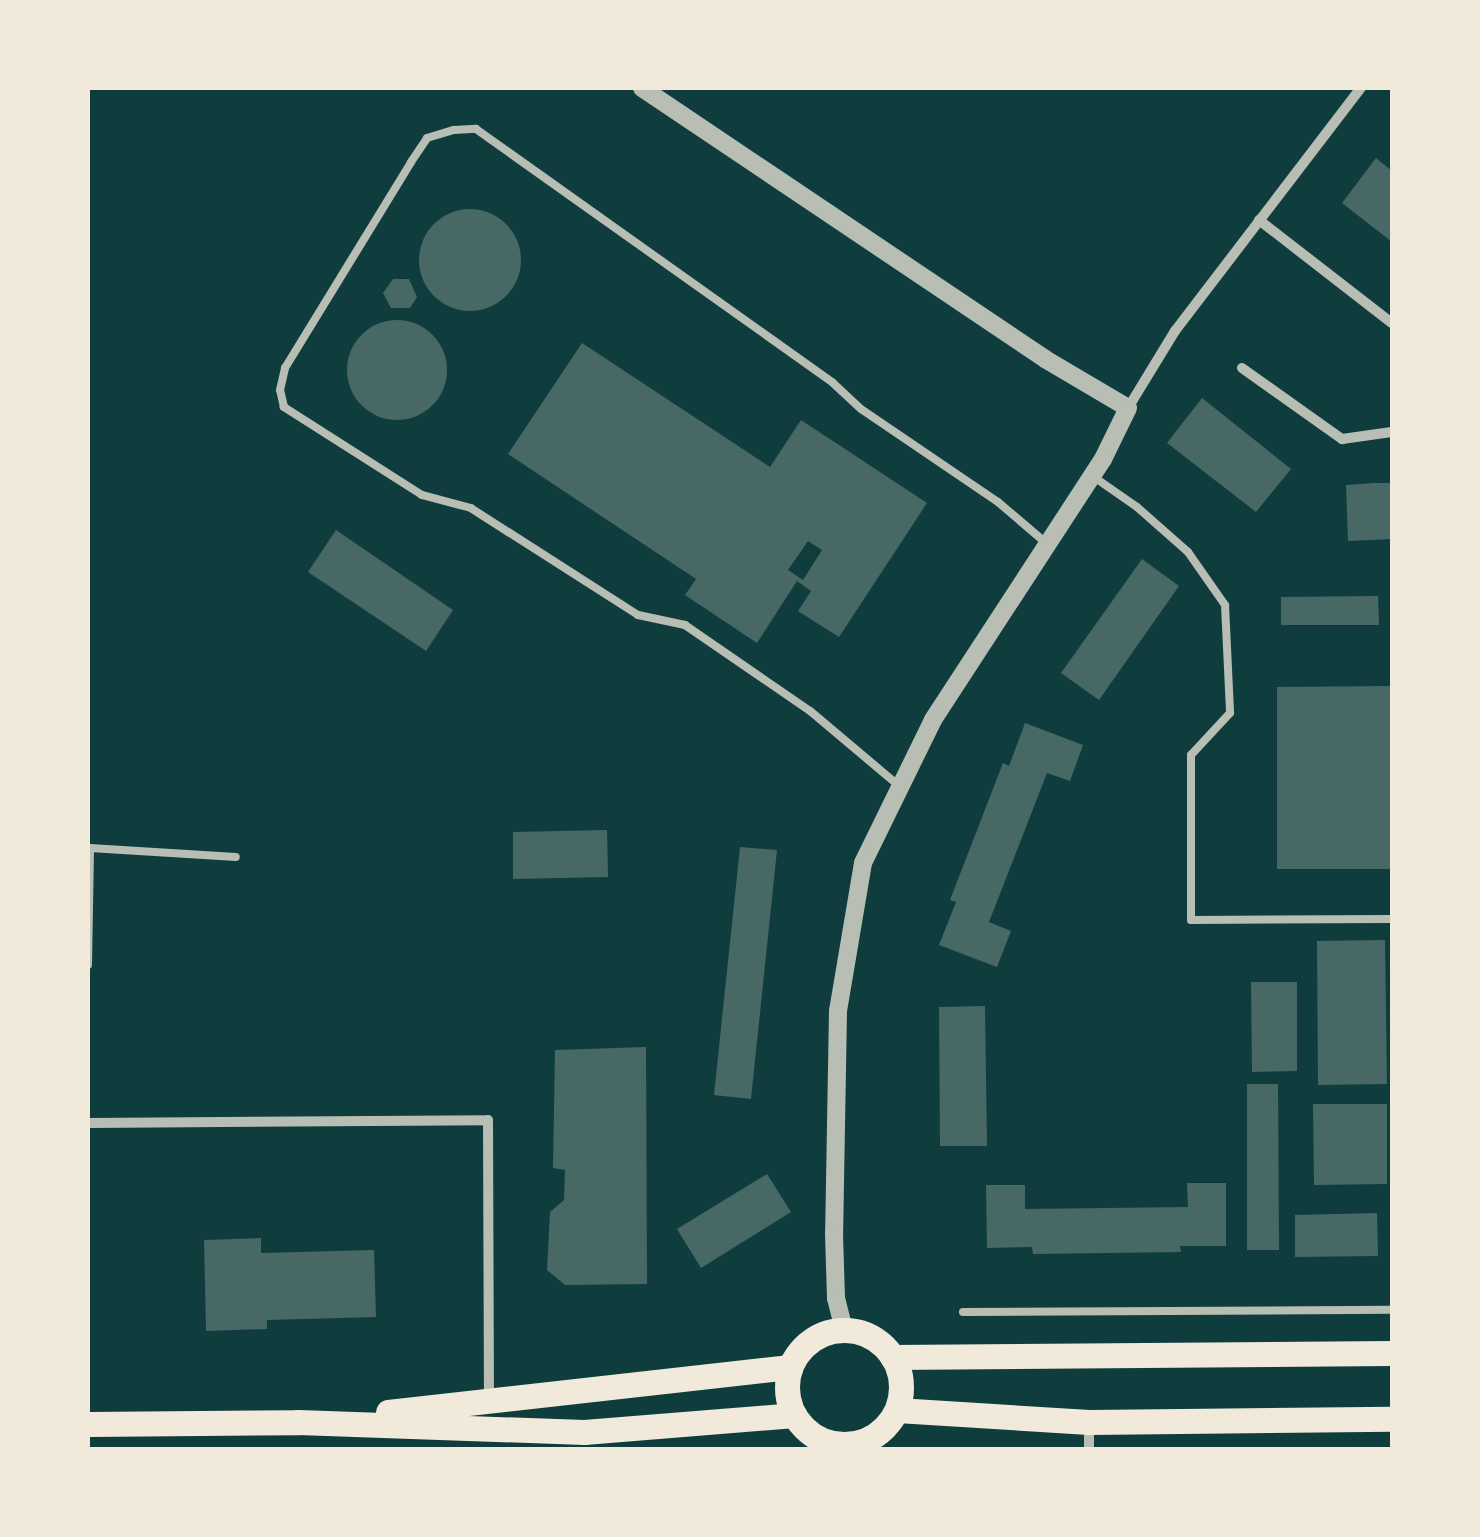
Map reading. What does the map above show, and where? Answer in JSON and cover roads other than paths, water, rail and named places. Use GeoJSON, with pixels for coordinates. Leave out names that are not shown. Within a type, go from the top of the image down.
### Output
{"type":"FeatureCollection","features":[{"type":"Feature","properties":{"kind":"main road"},"geometry":{"type":"LineString","coordinates":[[844,1331],[867,1334],[892,1356],[901,1392],[896,1410],[873,1436],[838,1444],[820,1439],[794,1415],[787,1383],[790,1367],[814,1338],[844,1331]]}},
{"type":"Feature","properties":{"kind":"main road"},"geometry":{"type":"LineString","coordinates":[[892,1356],[1392,1353]]}},
{"type":"Feature","properties":{"kind":"main road"},"geometry":{"type":"LineString","coordinates":[[298,1422],[790,1367]]}},
{"type":"Feature","properties":{"kind":"main road"},"geometry":{"type":"LineString","coordinates":[[896,1410],[1089,1422],[1392,1419]]}},
{"type":"Feature","properties":{"kind":"main road"},"geometry":{"type":"LineString","coordinates":[[88,1424],[298,1422],[580,1437],[794,1415]]}},
{"type":"Feature","properties":{"kind":"street"},"geometry":{"type":"LineString","coordinates":[[642,88],[1012,337],[1128,408]]}},
{"type":"Feature","properties":{"kind":"street"},"geometry":{"type":"LineString","coordinates":[[844,1331],[836,1298],[834,1234],[838,1011],[863,863],[933,720],[1091,475],[1175,331],[1361,88]]}},
{"type":"Feature","properties":{"kind":"street"},"geometry":{"type":"LineString","coordinates":[[1259,220],[1392,323]]}},
{"type":"Feature","properties":{"kind":"street"},"geometry":{"type":"LineString","coordinates":[[1242,368],[1342,439],[1392,432]]}},
{"type":"Feature","properties":{"kind":"street"},"geometry":{"type":"LineString","coordinates":[[88,1123],[488,1120],[489,1402]]}},
{"type":"Feature","properties":{"kind":"street"},"geometry":{"type":"LineString","coordinates":[[1089,1422],[1089,1450]]}},
{"type":"Feature","properties":{"kind":"lane"},"geometry":{"type":"LineString","coordinates":[[898,785],[810,711],[685,624],[638,614],[472,508],[422,494],[284,408],[280,390],[285,368],[401,178],[427,138],[476,129],[833,383],[861,409],[998,502],[1046,543]]}},
{"type":"Feature","properties":{"kind":"lane"},"geometry":{"type":"LineString","coordinates":[[1091,475],[1136,506],[1188,552],[1224,606],[1230,714],[1191,756],[1190,920],[1392,920]]}},
{"type":"Feature","properties":{"kind":"lane"},"geometry":{"type":"LineString","coordinates":[[88,964],[90,848],[236,858]]}},
{"type":"Feature","properties":{"kind":"lane"},"geometry":{"type":"LineString","coordinates":[[963,1312],[1392,1310]]}}]}
